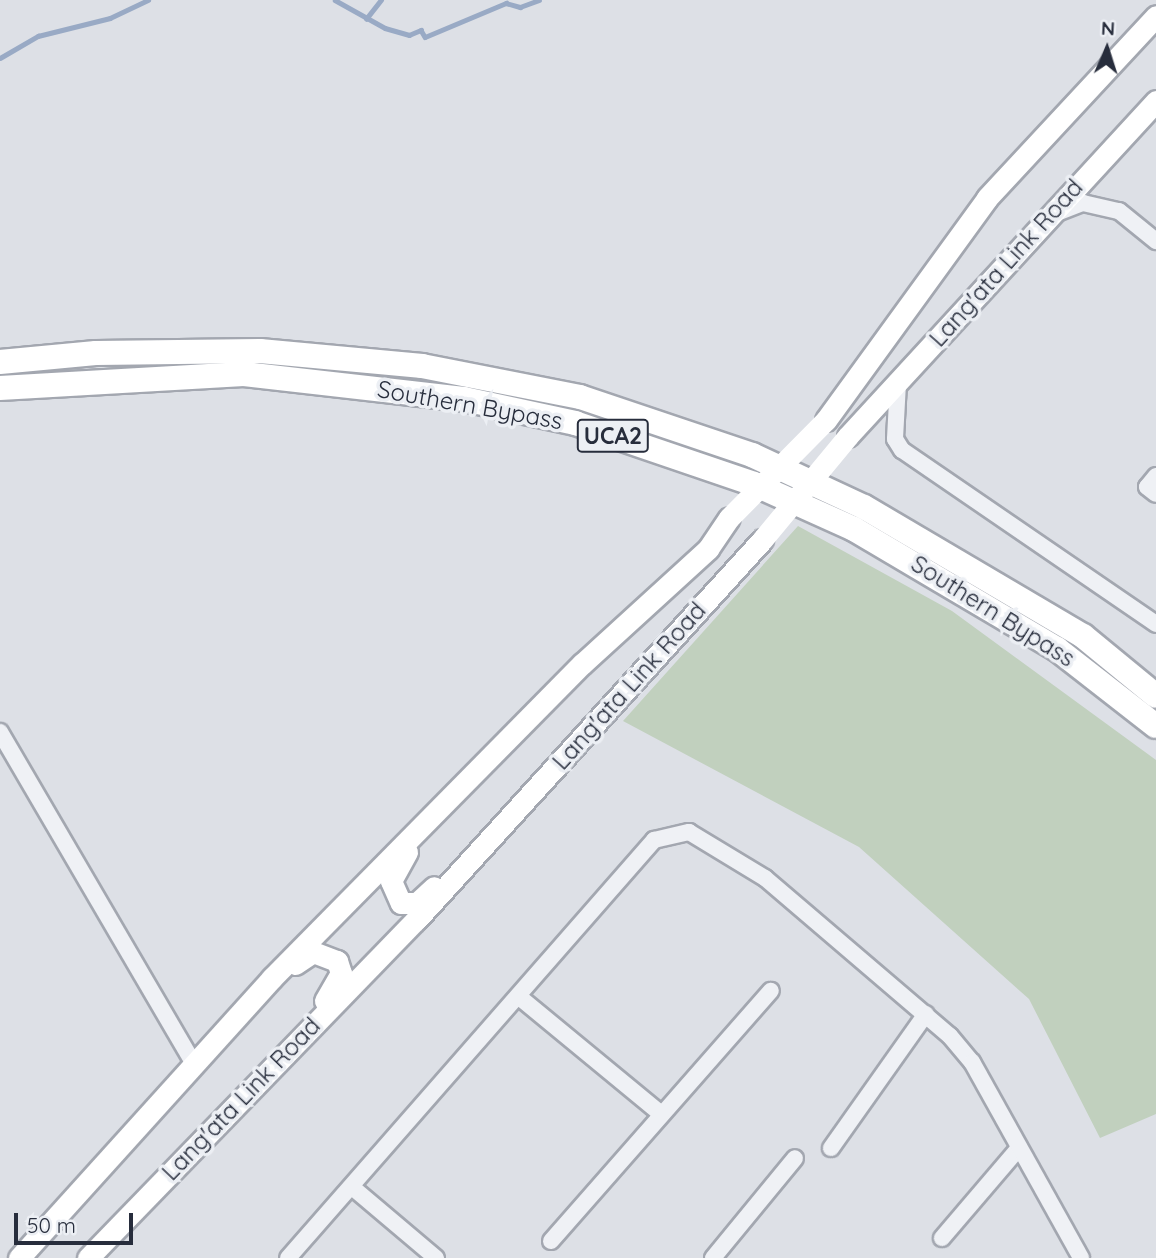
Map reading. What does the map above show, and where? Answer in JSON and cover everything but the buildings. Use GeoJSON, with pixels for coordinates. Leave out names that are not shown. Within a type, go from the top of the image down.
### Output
{"type":"FeatureCollection","features":[{"type":"Feature","properties":{"kind":"highway","name":"Southern Bypass"},"geometry":{"type":"LineString","coordinates":[[0,362],[96,353],[260,351],[422,366],[580,397],[751,455],[864,507],[1083,636],[1156,696]]}},
{"type":"Feature","properties":{"kind":"highway","name":"Southern Bypass"},"geometry":{"type":"LineString","coordinates":[[0,388],[244,374],[464,399],[575,423],[754,484],[854,529],[1057,649],[1156,726]]}},
{"type":"Feature","properties":{"kind":"main road","name":"Lang'ata Link Road"},"geometry":{"type":"LineString","coordinates":[[19,1258],[193,1062],[272,978],[582,664],[708,549],[729,518],[826,420],[987,198],[1087,94],[1156,16]]}},
{"type":"Feature","properties":{"kind":"main road"},"geometry":{"type":"LineString","coordinates":[[1087,94],[1156,29]]}},
{"type":"Feature","properties":{"kind":"main road","name":"Lang'ata Link Road"},"geometry":{"type":"LineString","coordinates":[[88,1258],[493,834],[762,540],[848,436],[1156,101]]}},
{"type":"Feature","properties":{"kind":"main road"},"geometry":{"type":"LineString","coordinates":[[454,796],[394,868],[391,881],[401,902],[417,903],[493,834]]}},
{"type":"Feature","properties":{"kind":"main road"},"geometry":{"type":"LineString","coordinates":[[272,978],[313,952],[330,954],[341,974],[293,1045]]}},
{"type":"Feature","properties":{"kind":"street"},"geometry":{"type":"LineString","coordinates":[[1048,216],[1083,203],[1119,211],[1156,241]]}},
{"type":"Feature","properties":{"kind":"street"},"geometry":{"type":"LineString","coordinates":[[898,383],[895,439],[902,450],[1156,624]]}},
{"type":"Feature","properties":{"kind":"street"},"geometry":{"type":"LineString","coordinates":[[1156,476],[1147,487],[1156,494]]}},
{"type":"Feature","properties":{"kind":"street"},"geometry":{"type":"LineString","coordinates":[[0,732],[193,1062]]}},
{"type":"Feature","properties":{"kind":"street"},"geometry":{"type":"LineString","coordinates":[[288,1258],[654,840],[689,832],[765,878],[926,1014],[972,1062],[1081,1258]]}},
{"type":"Feature","properties":{"kind":"street"},"geometry":{"type":"LineString","coordinates":[[551,1241],[660,1113],[771,991]]}},
{"type":"Feature","properties":{"kind":"street"},"geometry":{"type":"LineString","coordinates":[[518,996],[660,1113]]}},
{"type":"Feature","properties":{"kind":"street"},"geometry":{"type":"LineString","coordinates":[[831,1148],[926,1014]]}},
{"type":"Feature","properties":{"kind":"street"},"geometry":{"type":"LineString","coordinates":[[942,1238],[1018,1149]]}},
{"type":"Feature","properties":{"kind":"street"},"geometry":{"type":"LineString","coordinates":[[713,1258],[795,1158]]}},
{"type":"Feature","properties":{"kind":"street"},"geometry":{"type":"LineString","coordinates":[[352,1187],[436,1258]]}},
{"type":"Feature","properties":{"kind":"green space"},"geometry":{"type":"Polygon","coordinates":[[[798,526],[952,611],[1156,760],[1156,1114],[1100,1138],[1029,999],[859,847],[623,721],[798,526]]]}},
{"type":"Feature","properties":{"kind":"waterway"},"geometry":{"type":"LineString","coordinates":[[0,58],[38,36],[110,18],[148,0]]}},
{"type":"Feature","properties":{"kind":"waterway"},"geometry":{"type":"LineString","coordinates":[[335,0],[385,28],[409,35],[421,30],[425,37],[506,3],[520,7],[539,0]]}},
{"type":"Feature","properties":{"kind":"waterway"},"geometry":{"type":"LineString","coordinates":[[366,19],[381,0]]}}]}
